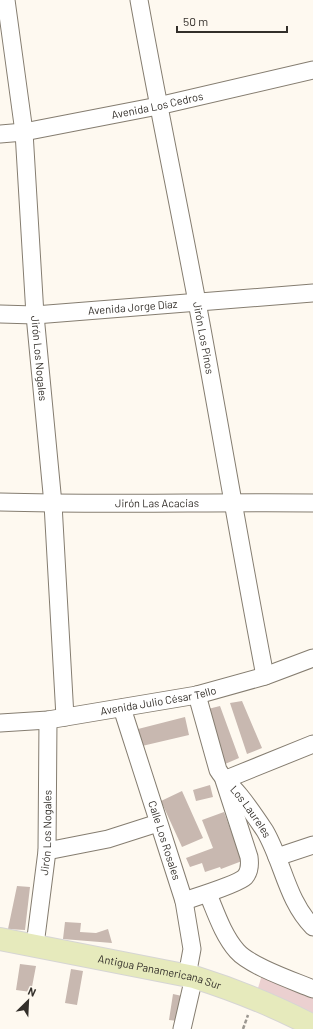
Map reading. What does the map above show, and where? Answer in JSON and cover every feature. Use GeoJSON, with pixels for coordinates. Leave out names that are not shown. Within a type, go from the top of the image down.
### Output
{"type":"FeatureCollection","features":[{"type":"Feature","properties":{"kind":"main road","name":"Antigua Panamericana Sur"},"geometry":{"type":"LineString","coordinates":[[0,939],[190,976],[219,985],[278,1008],[313,1026]]}},
{"type":"Feature","properties":{"kind":"street","name":"Jirón Los Nogales"},"geometry":{"type":"LineString","coordinates":[[6,0],[24,132],[35,314],[53,504],[65,717]]}},
{"type":"Feature","properties":{"kind":"street","name":"Jirón Los Pinos"},"geometry":{"type":"LineString","coordinates":[[139,0],[265,676]]}},
{"type":"Feature","properties":{"kind":"street","name":"Avenida Los Cedros"},"geometry":{"type":"LineString","coordinates":[[0,134],[24,132],[158,106],[313,70]]}},
{"type":"Feature","properties":{"kind":"street","name":"Avenida Jorge Díaz"},"geometry":{"type":"LineString","coordinates":[[0,314],[35,314],[313,293]]}},
{"type":"Feature","properties":{"kind":"street","name":"Jirón Las Acacias"},"geometry":{"type":"LineString","coordinates":[[0,502],[53,504],[232,502],[313,503]]}},
{"type":"Feature","properties":{"kind":"street","name":"Avenida Julio César Tello"},"geometry":{"type":"LineString","coordinates":[[0,723],[48,720],[197,695],[265,676],[313,658]]}},
{"type":"Feature","properties":{"kind":"street","name":"Los Laureles"},"geometry":{"type":"LineString","coordinates":[[197,695],[218,770],[224,780],[239,795],[264,831],[277,857],[291,896],[313,927]]}},
{"type":"Feature","properties":{"kind":"street","name":"Calle Los Rosales"},"geometry":{"type":"LineString","coordinates":[[122,708],[158,824],[184,901],[192,949],[190,976],[182,1029]]}},
{"type":"Feature","properties":{"kind":"street","name":"Jirón Los Nogales"},"geometry":{"type":"LineString","coordinates":[[35,945],[47,851],[48,720]]}},
{"type":"Feature","properties":{"kind":"street"},"geometry":{"type":"LineString","coordinates":[[184,901],[208,894],[242,880],[248,872],[250,865],[249,856],[224,780],[313,744]]}},
{"type":"Feature","properties":{"kind":"street"},"geometry":{"type":"LineString","coordinates":[[47,851],[108,839],[158,824]]}},
{"type":"Feature","properties":{"kind":"street"},"geometry":{"type":"LineString","coordinates":[[277,857],[313,845]]}},
{"type":"Feature","properties":{"kind":"street"},"geometry":{"type":"LineString","coordinates":[[208,894],[222,928],[237,951],[261,967],[313,989]]}},
{"type":"Feature","properties":{"kind":"path"},"geometry":{"type":"LineString","coordinates":[[243,1029],[248,1015]]}},
{"type":"Feature","properties":{"kind":"shaded area"},"geometry":{"type":"Polygon","coordinates":[[[262,975],[313,998],[313,1013],[258,988],[262,975]]]}},
{"type":"Feature","properties":{"kind":"building"},"geometry":{"type":"Polygon","coordinates":[[[242,701],[262,748],[247,754],[230,703],[242,701]]]}},
{"type":"Feature","properties":{"kind":"building"},"geometry":{"type":"Polygon","coordinates":[[[220,706],[239,758],[225,764],[208,709],[220,706]]]}},
{"type":"Feature","properties":{"kind":"building"},"geometry":{"type":"Polygon","coordinates":[[[185,717],[189,735],[142,746],[138,729],[185,717]]]}},
{"type":"Feature","properties":{"kind":"building"},"geometry":{"type":"Polygon","coordinates":[[[210,785],[213,797],[196,801],[193,790],[210,785]]]}},
{"type":"Feature","properties":{"kind":"building"},"geometry":{"type":"Polygon","coordinates":[[[182,791],[203,838],[182,847],[161,801],[182,791]]]}},
{"type":"Feature","properties":{"kind":"building"},"geometry":{"type":"Polygon","coordinates":[[[224,812],[242,861],[221,869],[220,867],[205,872],[202,863],[190,867],[186,858],[213,848],[202,820],[224,812]]]}},
{"type":"Feature","properties":{"kind":"building"},"geometry":{"type":"Polygon","coordinates":[[[17,886],[30,887],[25,930],[8,929],[17,886]]]}},
{"type":"Feature","properties":{"kind":"building"},"geometry":{"type":"Polygon","coordinates":[[[65,922],[81,923],[80,932],[96,933],[108,929],[112,943],[63,939],[65,922]]]}},
{"type":"Feature","properties":{"kind":"building"},"geometry":{"type":"Polygon","coordinates":[[[20,964],[36,966],[31,992],[16,990],[20,964]]]}},
{"type":"Feature","properties":{"kind":"building"},"geometry":{"type":"Polygon","coordinates":[[[71,969],[83,971],[77,1005],[65,1003],[71,969]]]}},
{"type":"Feature","properties":{"kind":"building"},"geometry":{"type":"Polygon","coordinates":[[[173,994],[182,996],[178,1021],[169,1020],[173,994]]]}}]}
